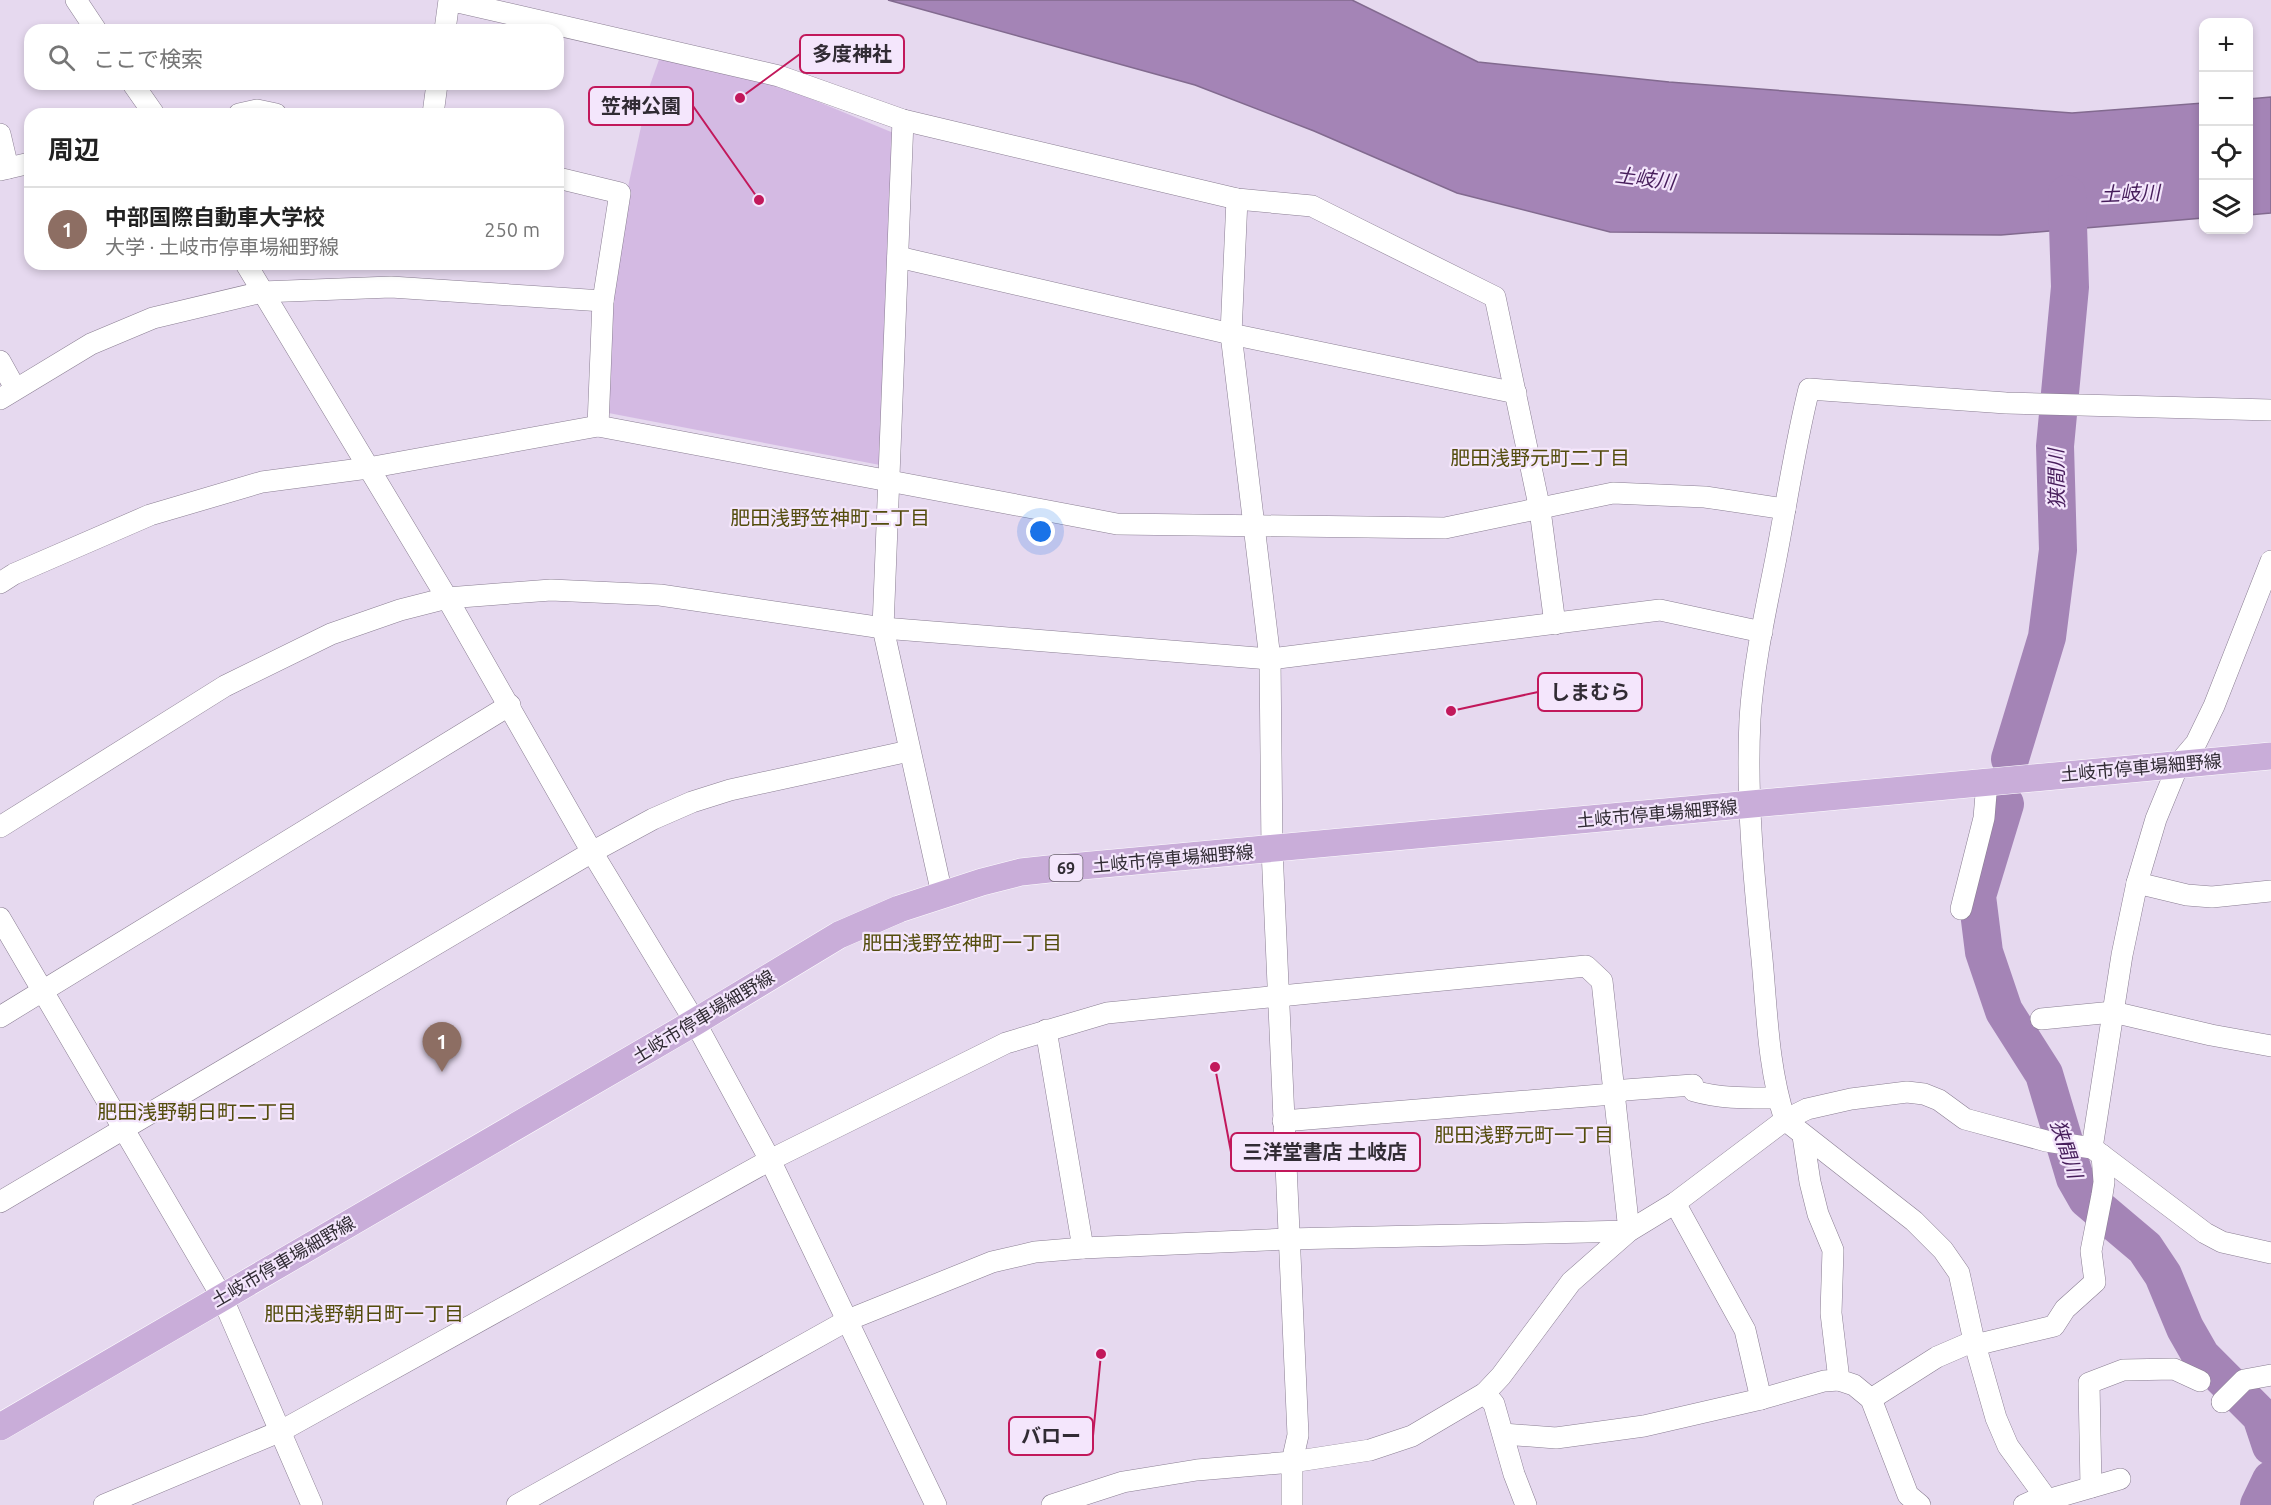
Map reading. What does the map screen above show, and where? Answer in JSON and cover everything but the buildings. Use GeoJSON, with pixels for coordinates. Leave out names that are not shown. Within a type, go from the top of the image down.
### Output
{"type":"FeatureCollection","features":[{"type":"Feature","properties":{"kind":"main road","name":"土岐市停車場細野線"},"geometry":{"type":"LineString","coordinates":[[0,1427],[695,1022],[839,935],[899,909],[942,894],[1021,872],[2271,756]]}},
{"type":"Feature","properties":{"kind":"street"},"geometry":{"type":"LineString","coordinates":[[76,0],[92,24]]}},
{"type":"Feature","properties":{"kind":"street"},"geometry":{"type":"LineString","coordinates":[[446,24],[449,0],[553,24]]}},
{"type":"Feature","properties":{"kind":"street"},"geometry":{"type":"LineString","coordinates":[[564,26],[779,76],[903,120],[1238,199],[1312,206],[1495,297],[1540,510],[1555,624]]}},
{"type":"Feature","properties":{"kind":"street"},"geometry":{"type":"LineString","coordinates":[[137,90],[150,108]]}},
{"type":"Feature","properties":{"kind":"street"},"geometry":{"type":"LineString","coordinates":[[434,108],[436,90]]}},
{"type":"Feature","properties":{"kind":"street"},"geometry":{"type":"LineString","coordinates":[[903,120],[883,628],[942,894]]}},
{"type":"Feature","properties":{"kind":"street"},"geometry":{"type":"LineString","coordinates":[[0,134],[4,169],[24,164]]}},
{"type":"Feature","properties":{"kind":"street"},"geometry":{"type":"LineString","coordinates":[[564,179],[620,193],[603,301],[598,426]]}},
{"type":"Feature","properties":{"kind":"street"},"geometry":{"type":"LineString","coordinates":[[1238,199],[1231,334],[1270,659],[1272,849],[1298,1435],[1292,1462],[1293,1505]]}},
{"type":"Feature","properties":{"kind":"street"},"geometry":{"type":"LineString","coordinates":[[898,257],[1231,334],[1516,393]]}},
{"type":"Feature","properties":{"kind":"street"},"geometry":{"type":"LineString","coordinates":[[249,270],[447,598],[592,852],[695,1022],[770,1160],[936,1505]]}},
{"type":"Feature","properties":{"kind":"street"},"geometry":{"type":"LineString","coordinates":[[0,361],[8,393],[91,344],[153,318],[262,292],[391,287],[603,301]]}},
{"type":"Feature","properties":{"kind":"street"},"geometry":{"type":"LineString","coordinates":[[2047,1501],[2008,1446],[1996,1418],[1975,1343],[1959,1273],[1943,1250],[1914,1221],[1785,1120],[1778,1098],[1770,1054],[1754,880],[1750,805],[1750,718],[1762,632],[1797,436],[1809,389],[2006,403],[2271,410]]}},
{"type":"Feature","properties":{"kind":"street"},"geometry":{"type":"LineString","coordinates":[[0,584],[14,574],[150,515],[262,482],[368,468],[598,426],[1117,524],[1445,528],[1614,493],[1705,497],[1785,509]]}},
{"type":"Feature","properties":{"kind":"street"},"geometry":{"type":"LineString","coordinates":[[1870,1399],[1937,1357],[1975,1343],[2054,1326],[2065,1309],[2095,1282],[2091,1251],[2102,1195],[2091,1149],[2137,883],[2156,819],[2179,763],[2196,744],[2214,706],[2271,561]]}},
{"type":"Feature","properties":{"kind":"street"},"geometry":{"type":"LineString","coordinates":[[0,827],[225,686],[331,634],[400,610],[447,598],[551,590],[660,595],[883,628],[1270,659],[1660,610],[1762,632]]}},
{"type":"Feature","properties":{"kind":"street"},"geometry":{"type":"LineString","coordinates":[[0,1017],[510,705]]}},
{"type":"Feature","properties":{"kind":"street"},"geometry":{"type":"LineString","coordinates":[[0,1202],[592,852],[653,819],[692,802],[730,790],[909,751]]}},
{"type":"Feature","properties":{"kind":"street"},"geometry":{"type":"LineString","coordinates":[[1960,909],[1984,818],[1987,782]]}},
{"type":"Feature","properties":{"kind":"street"},"geometry":{"type":"LineString","coordinates":[[2137,883],[2187,895],[2212,897],[2271,891]]}},
{"type":"Feature","properties":{"kind":"street"},"geometry":{"type":"LineString","coordinates":[[0,918],[222,1297],[312,1505]]}},
{"type":"Feature","properties":{"kind":"street"},"geometry":{"type":"LineString","coordinates":[[104,1505],[281,1431],[770,1160],[1006,1044],[1107,1013],[1586,966],[1602,981],[1629,1232]]}},
{"type":"Feature","properties":{"kind":"street"},"geometry":{"type":"LineString","coordinates":[[2041,1019],[2113,1012],[2211,1035],[2271,1046]]}},
{"type":"Feature","properties":{"kind":"street"},"geometry":{"type":"LineString","coordinates":[[1046,1030],[1083,1248]]}},
{"type":"Feature","properties":{"kind":"street"},"geometry":{"type":"LineString","coordinates":[[1283,1120],[1613,1094],[1625,1090],[1693,1085],[1694,1091],[1725,1098],[1778,1098]]}},
{"type":"Feature","properties":{"kind":"street"},"geometry":{"type":"LineString","coordinates":[[1052,1505],[1123,1482],[1197,1470],[1292,1462],[1370,1450],[1412,1436],[1485,1393],[1502,1376],[1571,1282],[1629,1232],[1675,1203],[1785,1120],[1807,1109],[1851,1099],[1907,1092],[1924,1094],[1939,1100],[1965,1119],[2091,1149],[2205,1233],[2222,1242],[2271,1253]]}},
{"type":"Feature","properties":{"kind":"street"},"geometry":{"type":"LineString","coordinates":[[1803,1136],[1815,1203],[1833,1250],[1831,1313],[1839,1380]]}},
{"type":"Feature","properties":{"kind":"street"},"geometry":{"type":"LineString","coordinates":[[1675,1203],[1745,1330],[1761,1399]]}},
{"type":"Feature","properties":{"kind":"street"},"geometry":{"type":"LineString","coordinates":[[517,1505],[848,1320],[992,1262],[1035,1252],[1083,1248],[1288,1239],[1629,1232]]}},
{"type":"Feature","properties":{"kind":"street"},"geometry":{"type":"LineString","coordinates":[[2091,1487],[2089,1383],[2124,1370],[2174,1369],[2200,1381]]}},
{"type":"Feature","properties":{"kind":"street"},"geometry":{"type":"LineString","coordinates":[[2223,1402],[2244,1380],[2271,1375]]}},
{"type":"Feature","properties":{"kind":"street"},"geometry":{"type":"LineString","coordinates":[[1503,1434],[1556,1438],[1663,1422],[1761,1399],[1824,1381],[1839,1380],[1854,1385],[1870,1399],[1908,1495],[1920,1505]]}},
{"type":"Feature","properties":{"kind":"street"},"geometry":{"type":"LineString","coordinates":[[1485,1393],[1494,1404],[1514,1474],[1526,1505]]}},
{"type":"Feature","properties":{"kind":"street"},"geometry":{"type":"LineString","coordinates":[[2024,1505],[2047,1501],[2120,1479]]}},
{"type":"Feature","properties":{"kind":"shaded area"},"geometry":{"type":"Polygon","coordinates":[[[660,57],[780,86],[896,134],[880,465],[598,411],[611,266],[650,85],[660,57]]]}},
{"type":"Feature","properties":{"kind":"water","name":"土岐川"},"geometry":{"type":"Polygon","coordinates":[[[888,0],[1352,0],[1478,62],[1669,82],[2072,113],[2199,103],[2199,218],[2001,235],[1610,232],[1457,193],[1314,131],[1195,85],[888,0]]]}},
{"type":"Feature","properties":{"kind":"water"},"geometry":{"type":"Polygon","coordinates":[[[2271,97],[2271,213],[2253,215],[2253,126],[2253,99],[2271,97]]]}},
{"type":"Feature","properties":{"kind":"waterway","name":"狭間川"},"geometry":{"type":"LineString","coordinates":[[2010,759],[2047,637],[2058,550],[2055,446],[2070,287],[2067,194]]}},
{"type":"Feature","properties":{"kind":"waterway","name":"狭間川"},"geometry":{"type":"LineString","coordinates":[[2005,804],[1977,896],[1984,952],[2004,1011],[2044,1074],[2075,1178],[2087,1199],[2145,1248],[2163,1275],[2185,1328],[2201,1356],[2261,1416],[2271,1446]]}},
{"type":"Feature","properties":{"kind":"waterway","name":"狭間川"},"geometry":{"type":"LineString","coordinates":[[2259,1505],[2271,1480]]}},
{"type":"Feature","properties":{"kind":"place","name":"多度神社"},"geometry":{"type":"Point","coordinates":[740,98]}},
{"type":"Feature","properties":{"kind":"place","name":"笠神公園"},"geometry":{"type":"Point","coordinates":[759,200]}},
{"type":"Feature","properties":{"kind":"place","name":"しまむら"},"geometry":{"type":"Point","coordinates":[1451,711]}},
{"type":"Feature","properties":{"kind":"place","name":"三洋堂書店 土岐店"},"geometry":{"type":"Point","coordinates":[1215,1067]}},
{"type":"Feature","properties":{"kind":"place","name":"中部国際自動車大学校"},"geometry":{"type":"Point","coordinates":[442,1072]}},
{"type":"Feature","properties":{"kind":"place","name":"バロー"},"geometry":{"type":"Point","coordinates":[1101,1354]}},
{"type":"Feature","properties":{"kind":"district","name":"肥田浅野元町二丁目"},"geometry":{"type":"Point","coordinates":[1540,457]}},
{"type":"Feature","properties":{"kind":"district","name":"肥田浅野笠神町二丁目"},"geometry":{"type":"Point","coordinates":[830,517]}},
{"type":"Feature","properties":{"kind":"district","name":"肥田浅野笠神町一丁目"},"geometry":{"type":"Point","coordinates":[962,942]}},
{"type":"Feature","properties":{"kind":"district","name":"肥田浅野朝日町二丁目"},"geometry":{"type":"Point","coordinates":[197,1111]}},
{"type":"Feature","properties":{"kind":"district","name":"肥田浅野元町一丁目"},"geometry":{"type":"Point","coordinates":[1524,1134]}},
{"type":"Feature","properties":{"kind":"district","name":"肥田浅野朝日町一丁目"},"geometry":{"type":"Point","coordinates":[364,1313]}}]}
